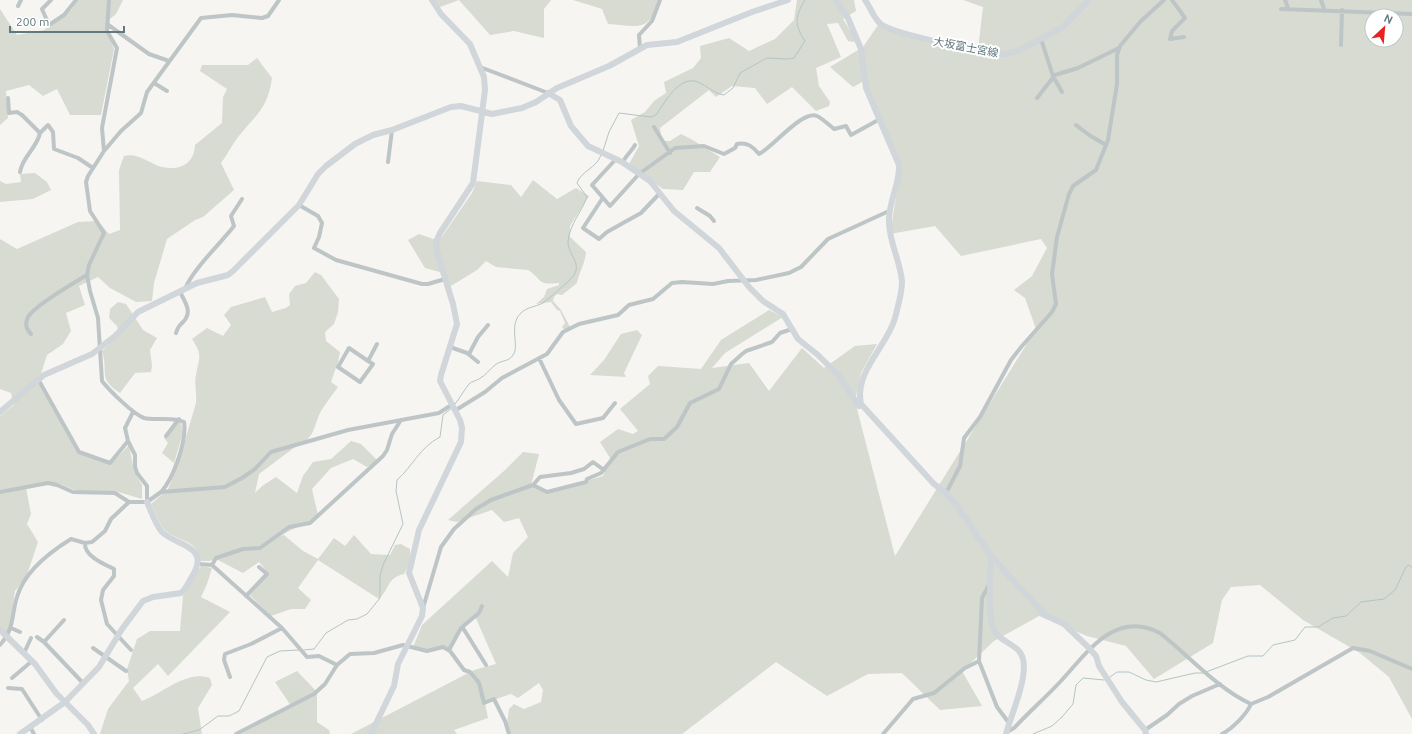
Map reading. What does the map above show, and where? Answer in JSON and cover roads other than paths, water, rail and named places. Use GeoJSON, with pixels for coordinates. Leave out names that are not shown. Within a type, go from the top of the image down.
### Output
{"type":"FeatureCollection","features":[{"type":"Feature","properties":{"kind":"street"},"geometry":{"type":"LineString","coordinates":[[18,6],[21,0]]}},
{"type":"Feature","properties":{"kind":"street"},"geometry":{"type":"LineString","coordinates":[[51,0],[42,9],[49,25],[64,15],[75,2],[70,0]]}},
{"type":"Feature","properties":{"kind":"street"},"geometry":{"type":"LineString","coordinates":[[104,151],[102,128],[117,48],[107,31],[109,0]]}},
{"type":"Feature","properties":{"kind":"street"},"geometry":{"type":"LineString","coordinates":[[0,492],[48,483],[74,492],[115,493],[129,502],[147,502],[161,492],[172,474],[185,437],[184,422],[179,419],[170,420],[144,418],[133,412],[102,380],[102,360],[98,318],[87,275],[89,265],[104,233],[90,211],[86,182],[92,168],[104,151],[121,131],[141,112],[145,97],[169,61],[182,46],[201,18],[232,15],[262,18],[268,16],[279,0]]}},
{"type":"Feature","properties":{"kind":"street"},"geometry":{"type":"LineString","coordinates":[[422,608],[411,580],[410,566],[419,530],[461,442],[462,428],[454,407],[440,382],[457,324],[453,304],[437,252],[436,242],[440,233],[473,183],[485,90],[484,77],[474,51],[466,37],[441,14],[432,0]]}},
{"type":"Feature","properties":{"kind":"street"},"geometry":{"type":"LineString","coordinates":[[640,48],[639,35],[652,21],[660,0]]}},
{"type":"Feature","properties":{"kind":"street"},"geometry":{"type":"LineString","coordinates":[[0,412],[38,379],[59,367],[92,354],[114,336],[138,312],[182,290],[228,275],[299,205],[318,174],[326,166],[365,138],[392,130],[451,107],[461,106],[481,112],[499,114],[522,108],[536,102],[548,93],[610,66],[640,48],[654,43],[678,42],[752,12],[788,0]]}},
{"type":"Feature","properties":{"kind":"street"},"geometry":{"type":"LineString","coordinates":[[836,0],[848,18],[861,49],[866,88],[899,165],[899,178],[889,211],[889,233],[902,279],[901,292],[889,335],[861,382],[859,393],[861,404],[928,478],[958,507],[991,556],[1045,615],[1064,624],[1096,656],[1109,682],[1145,732],[1179,704],[1192,696],[1220,684]]}},
{"type":"Feature","properties":{"kind":"street","name":"大坂富士宮線"},"geometry":{"type":"LineString","coordinates":[[865,0],[878,22],[888,29],[922,38],[999,54],[1018,51],[1063,27],[1089,0]]}},
{"type":"Feature","properties":{"kind":"street"},"geometry":{"type":"LineString","coordinates":[[946,494],[960,466],[964,438],[980,417],[1011,360],[1052,312],[1056,304],[1052,264],[1069,194],[1073,186],[1096,170],[1106,145],[1113,117],[1119,48],[1125,38],[1164,0]]}},
{"type":"Feature","properties":{"kind":"street"},"geometry":{"type":"LineString","coordinates":[[1172,0],[1185,18],[1180,26],[1172,31],[1170,39],[1184,37]]}},
{"type":"Feature","properties":{"kind":"street"},"geometry":{"type":"LineString","coordinates":[[1285,0],[1288,8]]}},
{"type":"Feature","properties":{"kind":"street"},"geometry":{"type":"LineString","coordinates":[[1321,0],[1324,9]]}},
{"type":"Feature","properties":{"kind":"street"},"geometry":{"type":"LineString","coordinates":[[1281,9],[1324,9],[1412,14]]}},
{"type":"Feature","properties":{"kind":"street"},"geometry":{"type":"LineString","coordinates":[[1341,45],[1342,10]]}},
{"type":"Feature","properties":{"kind":"street"},"geometry":{"type":"LineString","coordinates":[[107,24],[149,54],[169,61]]}},
{"type":"Feature","properties":{"kind":"street"},"geometry":{"type":"LineString","coordinates":[[1040,40],[1062,92]]}},
{"type":"Feature","properties":{"kind":"street"},"geometry":{"type":"LineString","coordinates":[[1037,98],[1054,76],[1078,68],[1119,48]]}},
{"type":"Feature","properties":{"kind":"street"},"geometry":{"type":"LineString","coordinates":[[480,67],[548,93],[560,100],[575,133],[588,146],[616,158],[640,174],[660,193],[674,211],[719,248],[744,281],[763,301],[783,314],[798,339],[818,355],[839,376],[859,406],[861,404]]}},
{"type":"Feature","properties":{"kind":"street"},"geometry":{"type":"LineString","coordinates":[[154,83],[167,92]]}},
{"type":"Feature","properties":{"kind":"street"},"geometry":{"type":"LineString","coordinates":[[8,98],[9,113],[17,112],[22,115],[40,133]]}},
{"type":"Feature","properties":{"kind":"street"},"geometry":{"type":"LineString","coordinates":[[616,158],[592,185],[602,199],[610,206],[640,174],[675,148],[704,146],[724,154],[735,148],[737,144],[742,143],[749,144],[759,154],[771,146],[797,122],[808,116],[817,116],[834,129],[846,126],[851,135],[880,120]]}},
{"type":"Feature","properties":{"kind":"street"},"geometry":{"type":"LineString","coordinates":[[20,172],[20,165],[39,140],[40,133],[48,125],[53,132],[54,150],[78,158],[92,168]]}},
{"type":"Feature","properties":{"kind":"street"},"geometry":{"type":"LineString","coordinates":[[1076,125],[1089,136],[1106,145]]}},
{"type":"Feature","properties":{"kind":"street"},"geometry":{"type":"LineString","coordinates":[[654,127],[670,153]]}},
{"type":"Feature","properties":{"kind":"street"},"geometry":{"type":"LineString","coordinates":[[388,162],[392,130]]}},
{"type":"Feature","properties":{"kind":"street"},"geometry":{"type":"LineString","coordinates":[[623,162],[627,153],[633,150],[635,145]]}},
{"type":"Feature","properties":{"kind":"street"},"geometry":{"type":"LineString","coordinates":[[602,199],[583,228],[599,239],[606,232],[641,213],[660,193]]}},
{"type":"Feature","properties":{"kind":"street"},"geometry":{"type":"LineString","coordinates":[[176,332],[178,326],[188,314],[182,290],[204,260],[213,252],[234,226],[231,216],[242,199]]}},
{"type":"Feature","properties":{"kind":"street"},"geometry":{"type":"LineString","coordinates":[[299,205],[318,216],[322,223],[319,237],[314,248],[336,260],[422,284],[428,284],[445,279]]}},
{"type":"Feature","properties":{"kind":"street"},"geometry":{"type":"LineString","coordinates":[[697,208],[710,216],[714,221]]}},
{"type":"Feature","properties":{"kind":"street"},"geometry":{"type":"LineString","coordinates":[[161,492],[225,487],[251,472],[271,452],[348,430],[438,413],[454,407],[485,392],[502,378],[547,354],[563,332],[579,324],[618,315],[629,305],[653,299],[672,283],[682,282],[706,285],[728,281],[744,281],[789,273],[801,268],[828,239],[889,211]]}},
{"type":"Feature","properties":{"kind":"street"},"geometry":{"type":"LineString","coordinates":[[31,334],[26,323],[33,311],[87,275]]}},
{"type":"Feature","properties":{"kind":"street"},"geometry":{"type":"LineString","coordinates":[[469,354],[478,338],[488,325]]}},
{"type":"Feature","properties":{"kind":"street"},"geometry":{"type":"LineString","coordinates":[[534,486],[543,491],[550,492],[586,482],[587,479],[604,470],[618,452],[650,439],[664,439],[677,427],[690,403],[719,389],[731,364],[741,355],[746,351],[772,342],[780,333],[792,329]]}},
{"type":"Feature","properties":{"kind":"street"},"geometry":{"type":"LineString","coordinates":[[368,361],[377,344]]}},
{"type":"Feature","properties":{"kind":"street"},"geometry":{"type":"LineString","coordinates":[[450,347],[469,354],[478,362]]}},
{"type":"Feature","properties":{"kind":"street"},"geometry":{"type":"LineString","coordinates":[[349,348],[368,361],[373,364],[360,382],[338,367],[349,348]]}},
{"type":"Feature","properties":{"kind":"street"},"geometry":{"type":"LineString","coordinates":[[539,358],[559,400],[576,424],[588,423],[603,418],[615,403]]}},
{"type":"Feature","properties":{"kind":"street"},"geometry":{"type":"LineString","coordinates":[[38,379],[79,452],[110,463],[128,441]]}},
{"type":"Feature","properties":{"kind":"street"},"geometry":{"type":"LineString","coordinates":[[20,734],[66,702],[106,658],[117,636],[143,601],[158,596],[178,594],[184,591],[198,564],[197,558],[190,548],[162,532],[147,502],[147,486],[135,467],[135,455],[128,441],[125,428],[133,412]]}},
{"type":"Feature","properties":{"kind":"street"},"geometry":{"type":"LineString","coordinates":[[166,436],[179,419]]}},
{"type":"Feature","properties":{"kind":"street"},"geometry":{"type":"LineString","coordinates":[[212,565],[216,558],[243,549],[260,548],[289,527],[310,523],[383,456],[387,450],[392,434],[401,420]]}},
{"type":"Feature","properties":{"kind":"street"},"geometry":{"type":"LineString","coordinates":[[371,734],[394,686],[398,664],[420,622],[422,608],[441,546],[454,529],[476,509],[491,500],[534,486],[540,477],[571,473],[584,469],[594,462],[604,470]]}},
{"type":"Feature","properties":{"kind":"street"},"geometry":{"type":"LineString","coordinates":[[0,645],[7,637],[11,628],[16,598],[20,587],[31,573],[47,556],[71,539],[85,543],[92,542],[105,531],[111,519],[129,502]]}},
{"type":"Feature","properties":{"kind":"street"},"geometry":{"type":"LineString","coordinates":[[85,543],[86,550],[99,562],[114,569],[114,576],[102,593],[100,600],[107,624],[131,650]]}},
{"type":"Feature","properties":{"kind":"street"},"geometry":{"type":"LineString","coordinates":[[991,556],[990,621],[994,631],[1000,638],[1013,646],[1020,653],[1023,657],[1024,664],[1021,684],[1006,733]]}},
{"type":"Feature","properties":{"kind":"street"},"geometry":{"type":"LineString","coordinates":[[198,564],[212,565],[282,628],[307,657],[318,656],[337,664]]}},
{"type":"Feature","properties":{"kind":"street"},"geometry":{"type":"LineString","coordinates":[[246,596],[267,574],[259,567]]}},
{"type":"Feature","properties":{"kind":"street"},"geometry":{"type":"LineString","coordinates":[[991,582],[982,598],[979,661],[997,707],[1009,723]]}},
{"type":"Feature","properties":{"kind":"street"},"geometry":{"type":"LineString","coordinates":[[449,650],[461,628],[479,613],[482,606]]}},
{"type":"Feature","properties":{"kind":"street"},"geometry":{"type":"LineString","coordinates":[[44,642],[64,620]]}},
{"type":"Feature","properties":{"kind":"street"},"geometry":{"type":"LineString","coordinates":[[1006,733],[1014,728],[1060,681],[1089,648],[1108,634],[1126,627],[1137,625],[1149,627],[1160,633],[1220,684],[1240,699],[1251,704],[1268,697],[1353,648],[1370,651],[1412,669]]}},
{"type":"Feature","properties":{"kind":"street"},"geometry":{"type":"LineString","coordinates":[[11,628],[20,632]]}},
{"type":"Feature","properties":{"kind":"street"},"geometry":{"type":"LineString","coordinates":[[230,677],[224,660],[226,654],[251,644],[282,628]]}},
{"type":"Feature","properties":{"kind":"street"},"geometry":{"type":"LineString","coordinates":[[461,628],[464,628],[486,665]]}},
{"type":"Feature","properties":{"kind":"street"},"geometry":{"type":"LineString","coordinates":[[0,630],[32,661],[56,693],[92,728],[94,734]]}},
{"type":"Feature","properties":{"kind":"street"},"geometry":{"type":"LineString","coordinates":[[24,653],[31,638]]}},
{"type":"Feature","properties":{"kind":"street"},"geometry":{"type":"LineString","coordinates":[[36,638],[44,642],[82,683]]}},
{"type":"Feature","properties":{"kind":"street"},"geometry":{"type":"LineString","coordinates":[[236,734],[314,694],[325,684],[337,664],[350,654],[374,653],[403,646],[427,652],[443,647],[449,650],[464,670],[470,672],[479,684],[484,703],[494,699],[505,721],[509,734]]}},
{"type":"Feature","properties":{"kind":"street"},"geometry":{"type":"LineString","coordinates":[[93,648],[126,671]]}},
{"type":"Feature","properties":{"kind":"street"},"geometry":{"type":"LineString","coordinates":[[12,678],[32,661]]}},
{"type":"Feature","properties":{"kind":"street"},"geometry":{"type":"LineString","coordinates":[[882,734],[913,699],[934,693],[965,668],[979,661]]}},
{"type":"Feature","properties":{"kind":"street"},"geometry":{"type":"LineString","coordinates":[[8,688],[22,689],[42,720]]}},
{"type":"Feature","properties":{"kind":"street"},"geometry":{"type":"LineString","coordinates":[[1222,734],[1249,710],[1251,704]]}},
{"type":"Feature","properties":{"kind":"street"},"geometry":{"type":"LineString","coordinates":[[30,728],[34,734]]}},
{"type":"Feature","properties":{"kind":"waterway"},"geometry":{"type":"LineString","coordinates":[[603,151],[609,132],[619,113],[651,117],[656,115],[675,89],[687,81],[694,81],[702,84],[715,92],[724,95],[733,88],[740,73],[767,58],[794,58],[805,41],[799,30],[797,20],[799,11],[805,0]]}},
{"type":"Feature","properties":{"kind":"waterway"},"geometry":{"type":"LineString","coordinates":[[455,404],[470,383],[478,380],[497,363],[509,359],[513,355],[515,351],[515,323],[521,313],[528,308],[543,303],[574,275],[576,266],[568,245],[568,241],[573,224],[587,197],[577,183],[582,175],[596,163],[601,155]]}},
{"type":"Feature","properties":{"kind":"waterway"},"geometry":{"type":"LineString","coordinates":[[304,650],[314,649],[326,633],[348,620],[357,619],[367,614],[380,598],[380,576],[383,565],[403,524],[396,491],[397,480],[403,475],[421,452],[440,437],[443,415],[452,408]]}},
{"type":"Feature","properties":{"kind":"waterway"},"geometry":{"type":"LineString","coordinates":[[1206,672],[1248,656],[1263,656],[1273,645],[1295,640],[1305,627],[1318,627],[1333,618],[1346,616],[1361,602],[1384,599],[1395,590],[1406,567],[1409,565],[1412,568]]}},
{"type":"Feature","properties":{"kind":"waterway"},"geometry":{"type":"LineString","coordinates":[[183,734],[199,730],[218,716],[229,716],[239,711],[267,657],[280,651],[299,650]]}},
{"type":"Feature","properties":{"kind":"waterway"},"geometry":{"type":"LineString","coordinates":[[1110,677],[1117,672],[1129,672],[1146,680],[1156,682],[1195,673],[1203,673]]}},
{"type":"Feature","properties":{"kind":"waterway"},"geometry":{"type":"LineString","coordinates":[[1033,734],[1052,726],[1062,717],[1073,704],[1076,685],[1083,678],[1104,680]]}}]}
